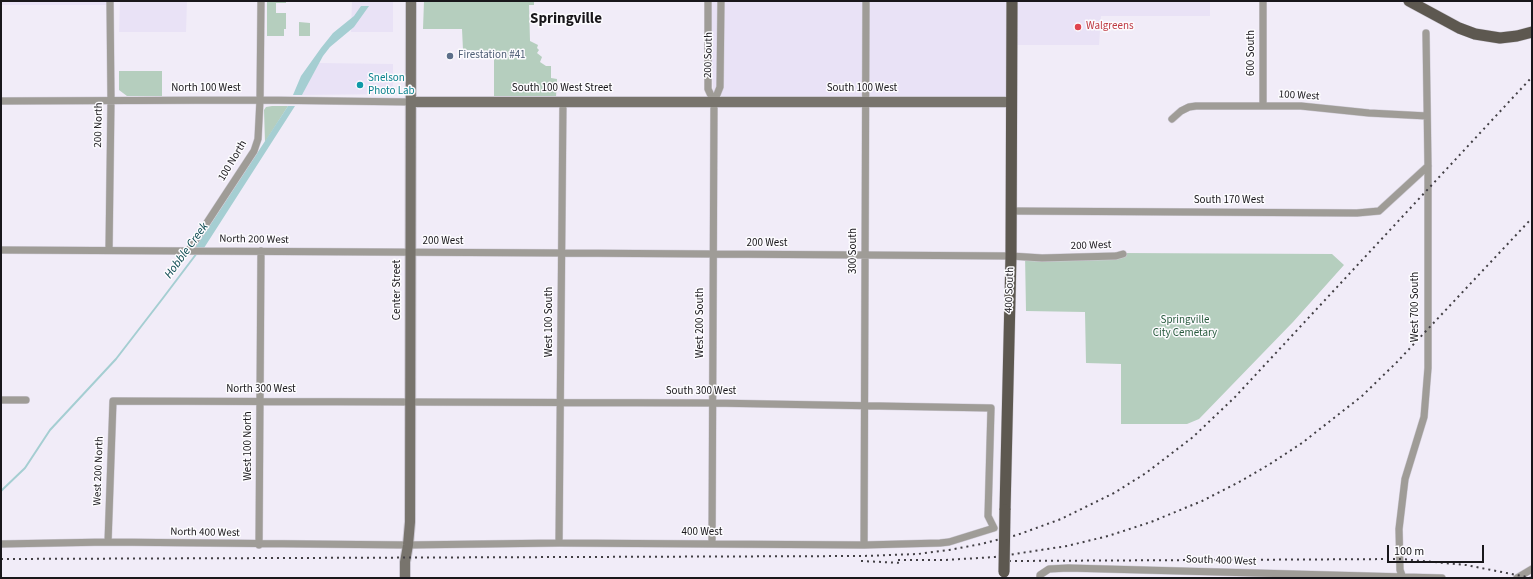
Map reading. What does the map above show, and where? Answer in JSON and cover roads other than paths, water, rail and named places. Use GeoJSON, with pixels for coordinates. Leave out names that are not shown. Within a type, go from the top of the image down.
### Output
{"type":"FeatureCollection","features":[{"type":"Feature","properties":{"kind":"main road","name":"400 South"},"geometry":{"type":"LineString","coordinates":[[1004,575],[1011,256],[1012,1]]}},
{"type":"Feature","properties":{"kind":"main road"},"geometry":{"type":"LineString","coordinates":[[1409,1],[1459,28],[1475,34],[1500,38],[1532,32]]}},
{"type":"Feature","properties":{"kind":"street","name":"200 North"},"geometry":{"type":"LineString","coordinates":[[108,250],[111,100],[110,1]]}},
{"type":"Feature","properties":{"kind":"street","name":"100 North"},"geometry":{"type":"LineString","coordinates":[[190,250],[254,151],[258,139],[261,1]]}},
{"type":"Feature","properties":{"kind":"street","name":"Center Street"},"geometry":{"type":"LineString","coordinates":[[405,578],[405,562],[410,522],[411,1]]}},
{"type":"Feature","properties":{"kind":"street","name":"200 South"},"geometry":{"type":"LineString","coordinates":[[708,1],[708,89],[714,102]]}},
{"type":"Feature","properties":{"kind":"street","name":"200 South"},"geometry":{"type":"LineString","coordinates":[[714,102],[720,88],[720,1]]}},
{"type":"Feature","properties":{"kind":"street","name":"300 South"},"geometry":{"type":"LineString","coordinates":[[864,545],[866,1]]}},
{"type":"Feature","properties":{"kind":"street","name":"600 South"},"geometry":{"type":"LineString","coordinates":[[1263,1],[1263,106]]}},
{"type":"Feature","properties":{"kind":"street","name":"West 700 South"},"geometry":{"type":"LineString","coordinates":[[1403,577],[1400,570],[1399,529],[1406,479],[1424,417],[1428,368],[1428,166],[1426,33]]}},
{"type":"Feature","properties":{"kind":"street","name":"North 100 West"},"geometry":{"type":"LineString","coordinates":[[1,101],[290,100],[411,102]]}},
{"type":"Feature","properties":{"kind":"street","name":"West 100 South"},"geometry":{"type":"LineString","coordinates":[[559,543],[563,101]]}},
{"type":"Feature","properties":{"kind":"street","name":"South 100 West Street"},"geometry":{"type":"LineString","coordinates":[[411,102],[714,102]]}},
{"type":"Feature","properties":{"kind":"street","name":"South 100 West"},"geometry":{"type":"LineString","coordinates":[[714,102],[1011,102]]}},
{"type":"Feature","properties":{"kind":"street","name":"West 200 South"},"geometry":{"type":"LineString","coordinates":[[712,544],[712,254],[714,102]]}},
{"type":"Feature","properties":{"kind":"street","name":"100 West"},"geometry":{"type":"LineString","coordinates":[[1172,119],[1181,111],[1196,106],[1302,106],[1369,113],[1427,116]]}},
{"type":"Feature","properties":{"kind":"street","name":"South 170 West"},"geometry":{"type":"LineString","coordinates":[[1011,211],[1344,213],[1379,211],[1428,166]]}},
{"type":"Feature","properties":{"kind":"street","name":"North 200 West"},"geometry":{"type":"LineString","coordinates":[[1,250],[201,250],[410,253]]}},
{"type":"Feature","properties":{"kind":"street","name":"West 100 North"},"geometry":{"type":"LineString","coordinates":[[259,545],[261,251]]}},
{"type":"Feature","properties":{"kind":"street","name":"200 West"},"geometry":{"type":"LineString","coordinates":[[410,253],[1011,256],[1057,258],[1116,256],[1124,254]]}},
{"type":"Feature","properties":{"kind":"street"},"geometry":{"type":"LineString","coordinates":[[1,400],[26,400]]}},
{"type":"Feature","properties":{"kind":"street","name":"North 300 West"},"geometry":{"type":"LineString","coordinates":[[113,401],[410,402]]}},
{"type":"Feature","properties":{"kind":"street","name":"West 200 North"},"geometry":{"type":"LineString","coordinates":[[108,542],[113,401]]}},
{"type":"Feature","properties":{"kind":"street","name":"South 300 West"},"geometry":{"type":"LineString","coordinates":[[410,402],[712,403],[991,408],[988,516],[994,528]]}},
{"type":"Feature","properties":{"kind":"street","name":"400 West"},"geometry":{"type":"LineString","coordinates":[[408,545],[559,543],[864,545],[940,543],[949,542],[994,528]]}},
{"type":"Feature","properties":{"kind":"street","name":"North 400 West"},"geometry":{"type":"LineString","coordinates":[[1,544],[108,542],[259,545],[408,545]]}},
{"type":"Feature","properties":{"kind":"street","name":"South 400 West"},"geometry":{"type":"LineString","coordinates":[[1040,576],[1049,569],[1068,568],[1442,578]]}},
{"type":"Feature","properties":{"kind":"street"},"geometry":{"type":"LineString","coordinates":[[1517,578],[1532,569]]}},
{"type":"Feature","properties":{"kind":"waterway","name":"Hobble Creek"},"geometry":{"type":"LineString","coordinates":[[1,491],[25,468],[50,430],[116,359],[197,253]]}},
{"type":"Feature","properties":{"kind":"railway"},"geometry":{"type":"LineString","coordinates":[[1,559],[863,556],[918,554],[949,550],[1017,535],[1061,519],[1114,493],[1146,473],[1193,437],[1235,397],[1532,77]]}},
{"type":"Feature","properties":{"kind":"railway"},"geometry":{"type":"LineString","coordinates":[[898,560],[945,560],[995,557],[1067,546],[1108,536],[1151,522],[1202,501],[1241,481],[1302,443],[1362,396],[1397,362],[1532,218]]}},
{"type":"Feature","properties":{"kind":"railway"},"geometry":{"type":"LineString","coordinates":[[1009,561],[1401,559],[1466,565],[1532,578]]}},
{"type":"Feature","properties":{"kind":"railway"},"geometry":{"type":"LineString","coordinates":[[861,561],[903,563]]}},
{"type":"Feature","properties":{"kind":"place","name":"Walgreens"},"geometry":{"type":"Point","coordinates":[1078,27]}},
{"type":"Feature","properties":{"kind":"place","name":"Firestation #41"},"geometry":{"type":"Point","coordinates":[450,56]}},
{"type":"Feature","properties":{"kind":"place","name":"Snelson Photo Lab"},"geometry":{"type":"Point","coordinates":[360,85]}},
{"type":"Feature","properties":{"kind":"district","name":"Springville"},"geometry":{"type":"Point","coordinates":[566,20]}},
{"type":"Feature","properties":{"kind":"park label","name":"Springville City Cemetary"},"geometry":{"type":"Point","coordinates":[1185,327]}}]}
